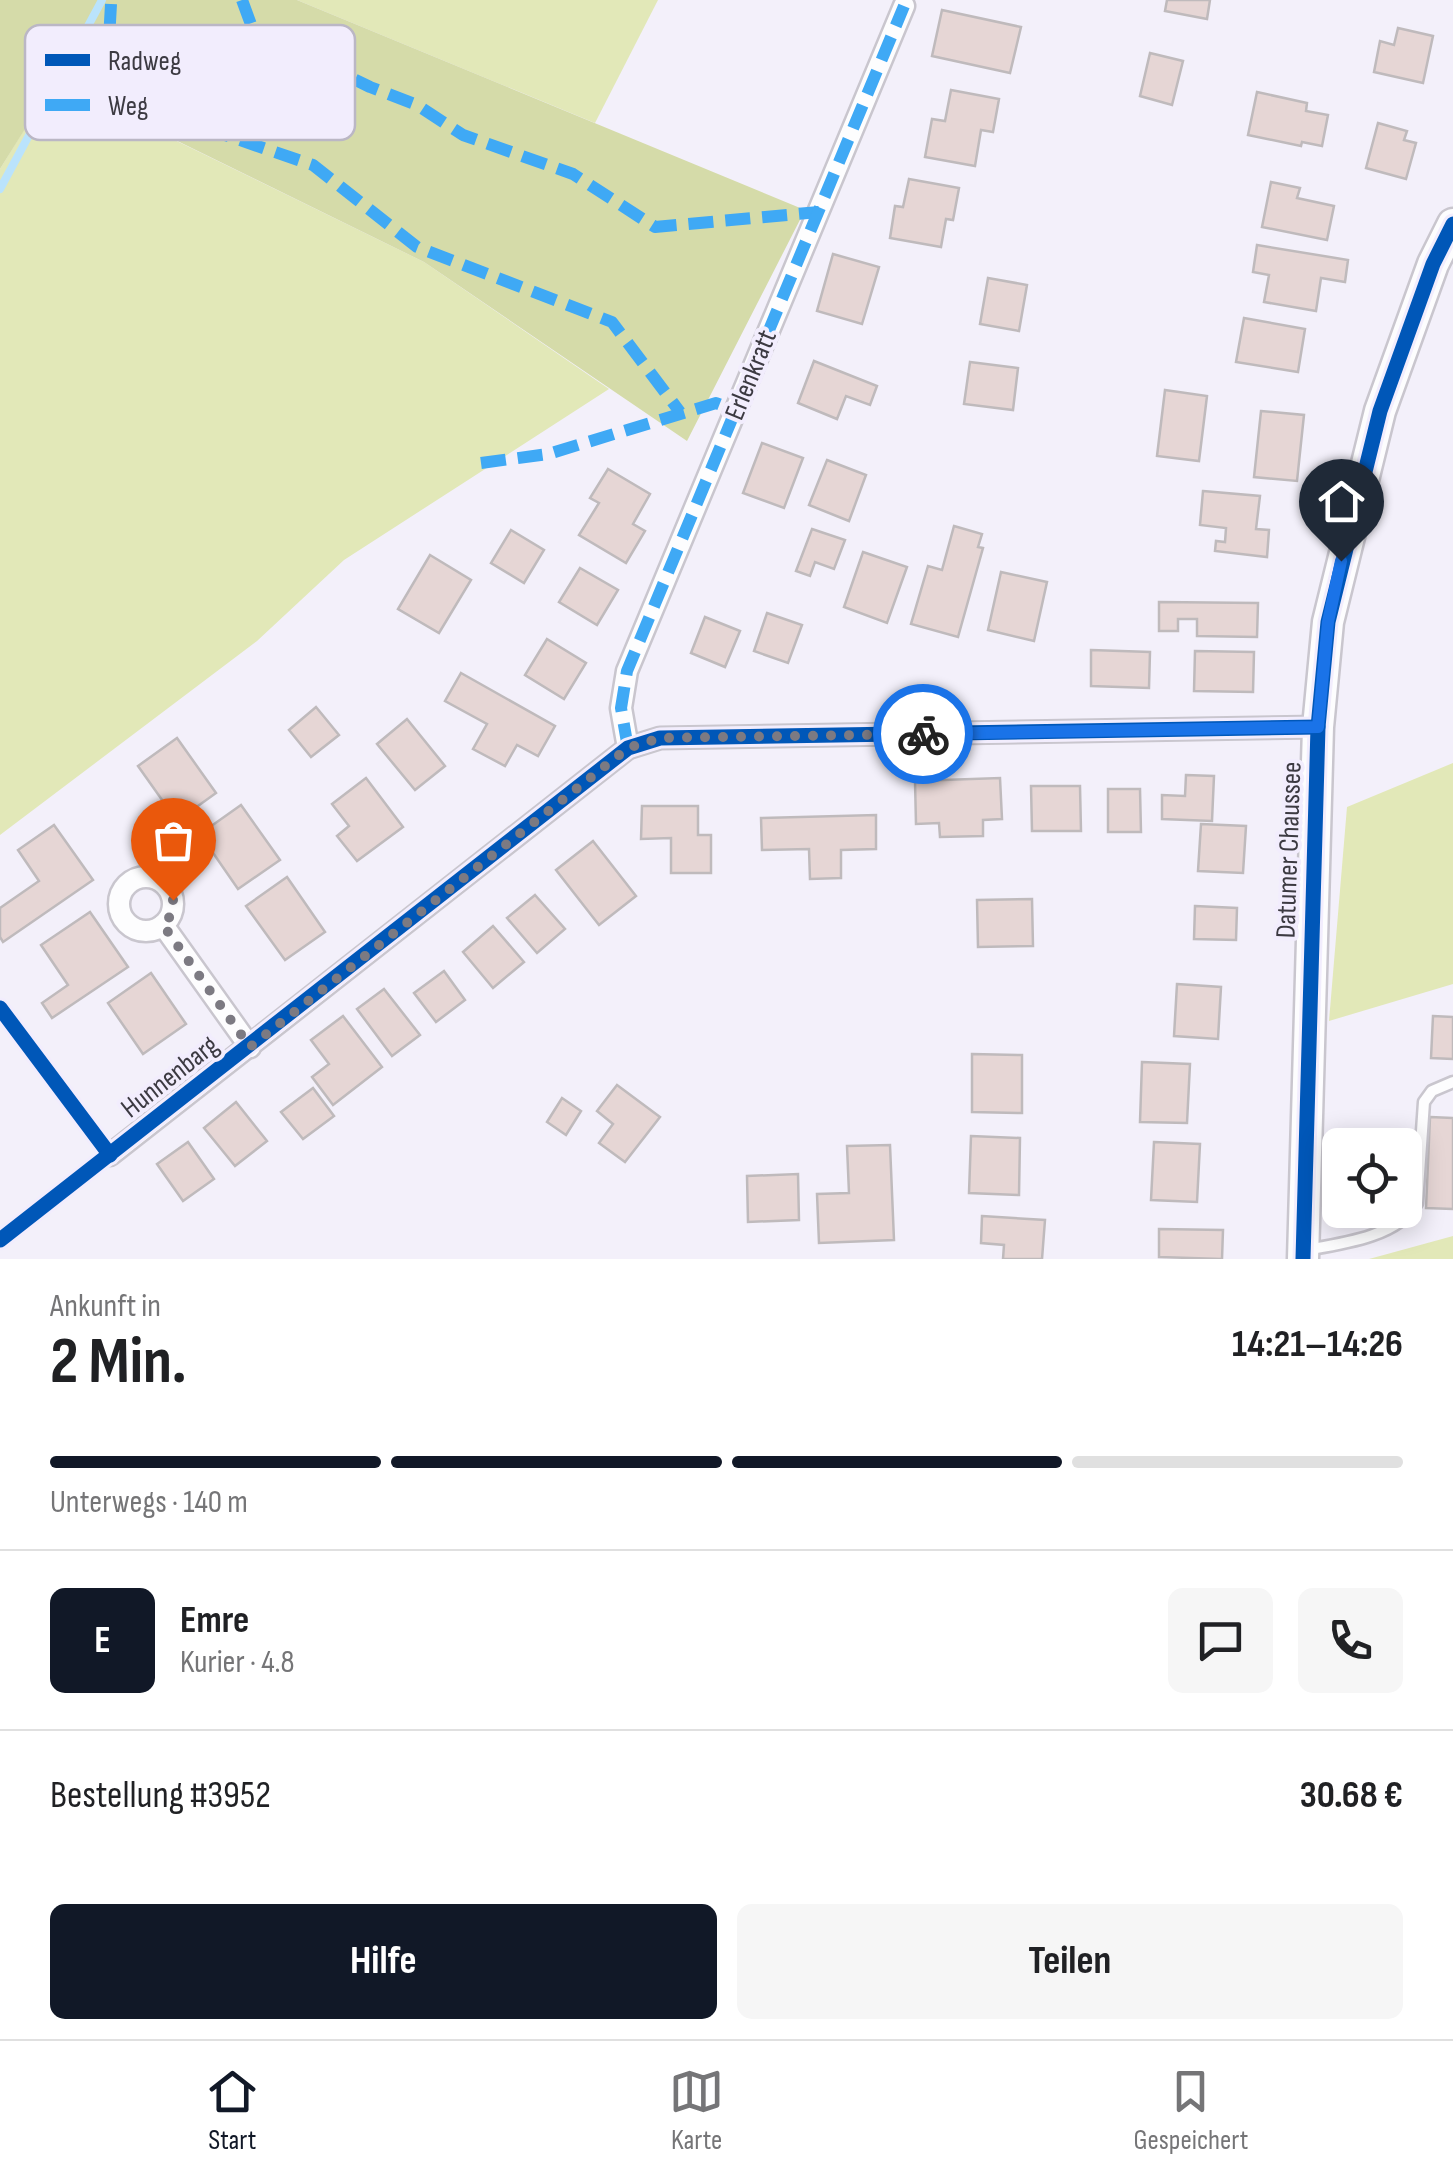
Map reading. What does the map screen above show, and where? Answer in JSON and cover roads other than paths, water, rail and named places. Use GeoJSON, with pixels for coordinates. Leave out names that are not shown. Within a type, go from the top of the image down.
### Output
{"type":"FeatureCollection","features":[{"type":"Feature","properties":{"kind":"street","name":"Erlenkratt"},"geometry":{"type":"LineString","coordinates":[[628,748],[622,708],[627,670],[905,3]]}},
{"type":"Feature","properties":{"kind":"street","name":"Datumer Chaussee"},"geometry":{"type":"LineString","coordinates":[[1303,1254],[1318,727],[1328,622],[1375,430],[1408,330],[1453,224]]}},
{"type":"Feature","properties":{"kind":"street","name":"Hunnenbarg"},"geometry":{"type":"LineString","coordinates":[[110,1154],[628,748],[660,738],[1318,727]]}},
{"type":"Feature","properties":{"kind":"street","name":"Hunnenbarg"},"geometry":{"type":"LineString","coordinates":[[163,925],[250,1047]]}},
{"type":"Feature","properties":{"kind":"lane"},"geometry":{"type":"LineString","coordinates":[[1303,1254],[1396,1225],[1410,1215],[1417,1203],[1424,1102],[1432,1092],[1453,1082]]}},
{"type":"Feature","properties":{"kind":"waterway"},"geometry":{"type":"LineString","coordinates":[[89,25],[102,0]]}},
{"type":"Feature","properties":{"kind":"waterway"},"geometry":{"type":"LineString","coordinates":[[0,189],[26,140]]}}]}
